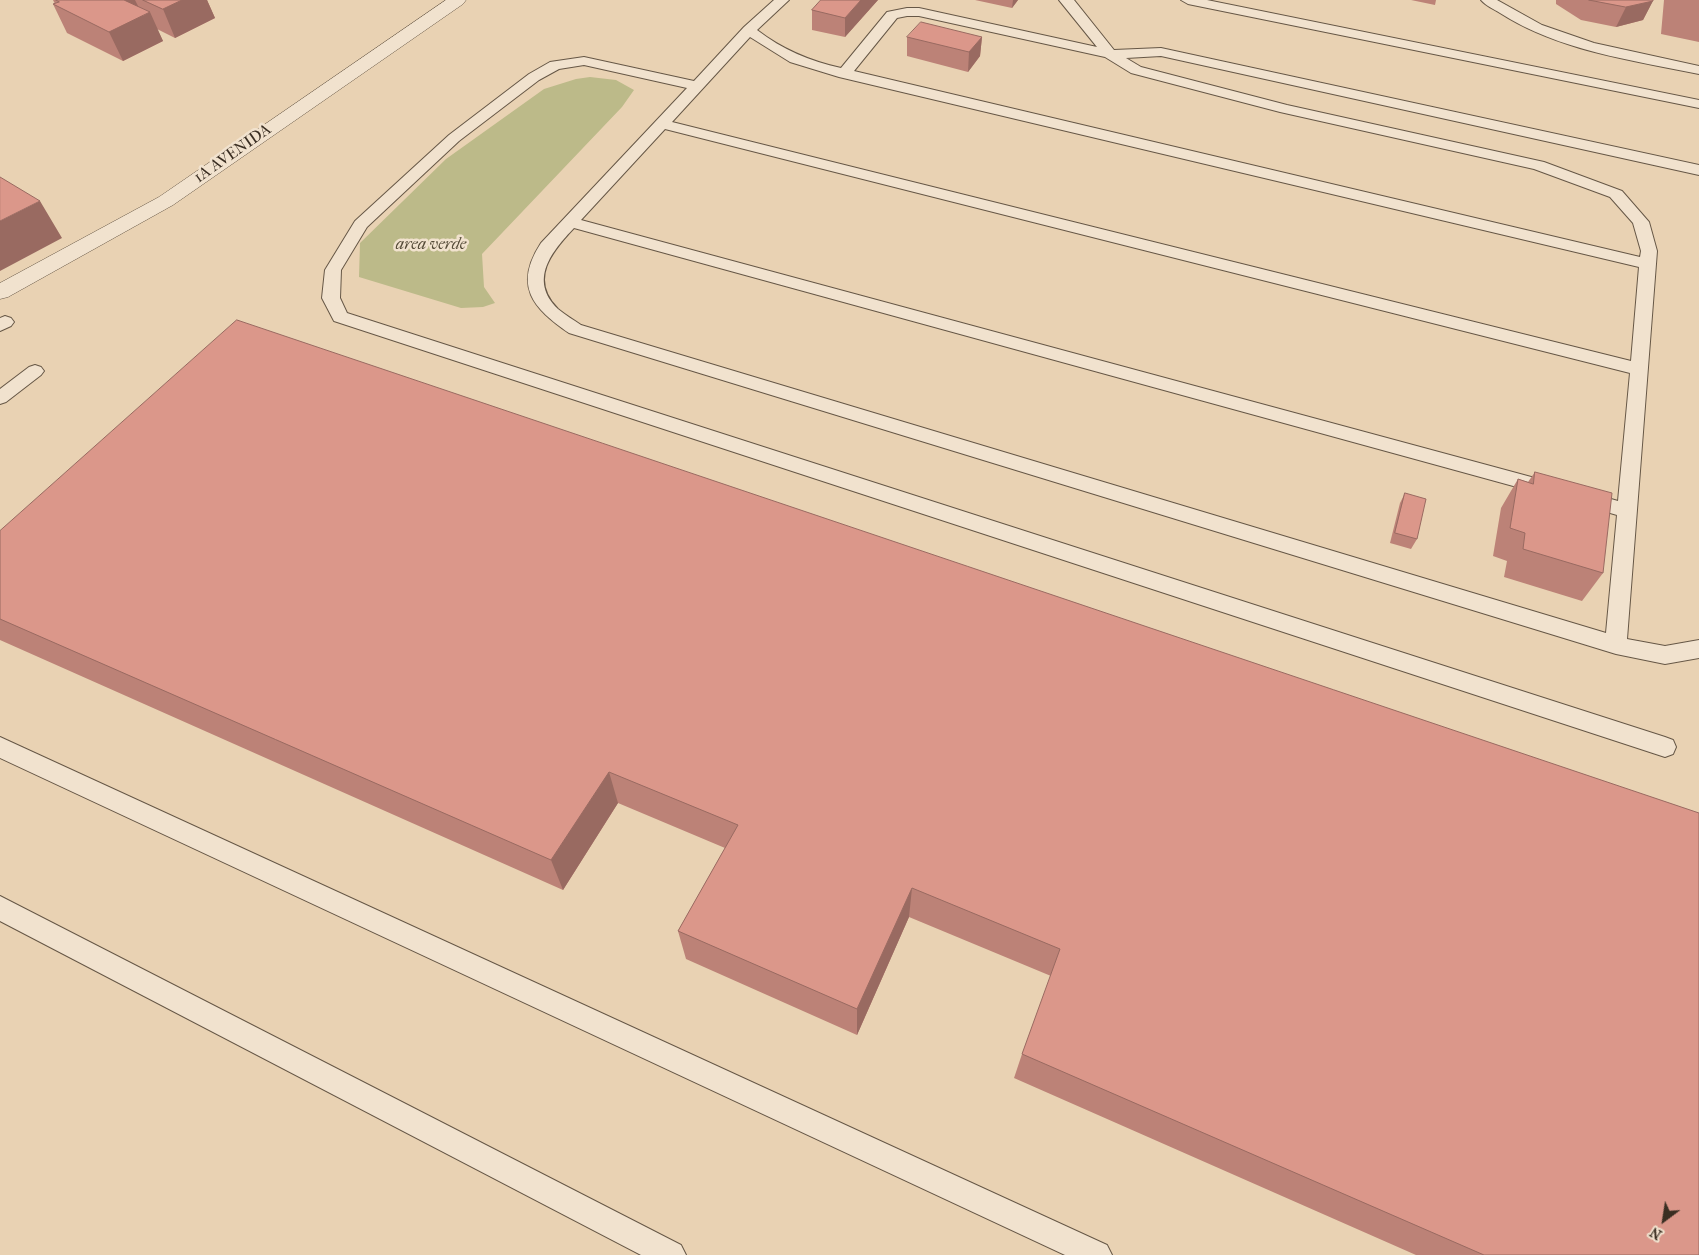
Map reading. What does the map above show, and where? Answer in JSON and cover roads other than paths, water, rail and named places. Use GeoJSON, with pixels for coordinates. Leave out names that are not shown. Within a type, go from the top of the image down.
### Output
{"type":"FeatureCollection","features":[{"type":"Feature","properties":{"kind":"street","name":"1A AVENIDA"},"geometry":{"type":"LineString","coordinates":[[0,292],[166,201],[456,0]]}},
{"type":"Feature","properties":{"kind":"lane"},"geometry":{"type":"LineString","coordinates":[[782,0],[750,30],[547,247],[536,270],[537,292],[552,313],[575,329],[1616,645],[1665,655],[1699,649]]}},
{"type":"Feature","properties":{"kind":"lane"},"geometry":{"type":"LineString","coordinates":[[1066,0],[1110,54],[1136,70],[1286,109],[1539,165],[1616,194],[1641,222],[1649,251],[1616,645]]}},
{"type":"Feature","properties":{"kind":"lane"},"geometry":{"type":"LineString","coordinates":[[1188,0],[1699,104]]}},
{"type":"Feature","properties":{"kind":"lane"},"geometry":{"type":"LineString","coordinates":[[1488,0],[1508,14],[1542,31],[1573,42],[1699,70]]}},
{"type":"Feature","properties":{"kind":"lane"},"geometry":{"type":"LineString","coordinates":[[844,74],[892,16],[906,6],[929,14],[1110,54],[1161,52],[1699,170]]}},
{"type":"Feature","properties":{"kind":"lane"},"geometry":{"type":"LineString","coordinates":[[750,30],[768,46],[794,60],[844,74],[1648,264]]}},
{"type":"Feature","properties":{"kind":"lane"},"geometry":{"type":"LineString","coordinates":[[697,86],[584,61],[555,66],[534,77],[454,138],[361,224],[333,270],[331,298],[340,317],[1666,747]]}},
{"type":"Feature","properties":{"kind":"lane"},"geometry":{"type":"LineString","coordinates":[[664,124],[1639,369]]}},
{"type":"Feature","properties":{"kind":"lane"},"geometry":{"type":"LineString","coordinates":[[572,222],[1627,511]]}},
{"type":"Feature","properties":{"kind":"lane"},"geometry":{"type":"LineString","coordinates":[[0,398],[35,371]]}},
{"type":"Feature","properties":{"kind":"lane"},"geometry":{"type":"LineString","coordinates":[[0,748],[1097,1255]]}},
{"type":"Feature","properties":{"kind":"lane"},"geometry":{"type":"LineString","coordinates":[[0,908],[670,1255]]}},
{"type":"Feature","properties":{"kind":"park label","name":"area verde"},"geometry":{"type":"Point","coordinates":[431,245]}}]}
